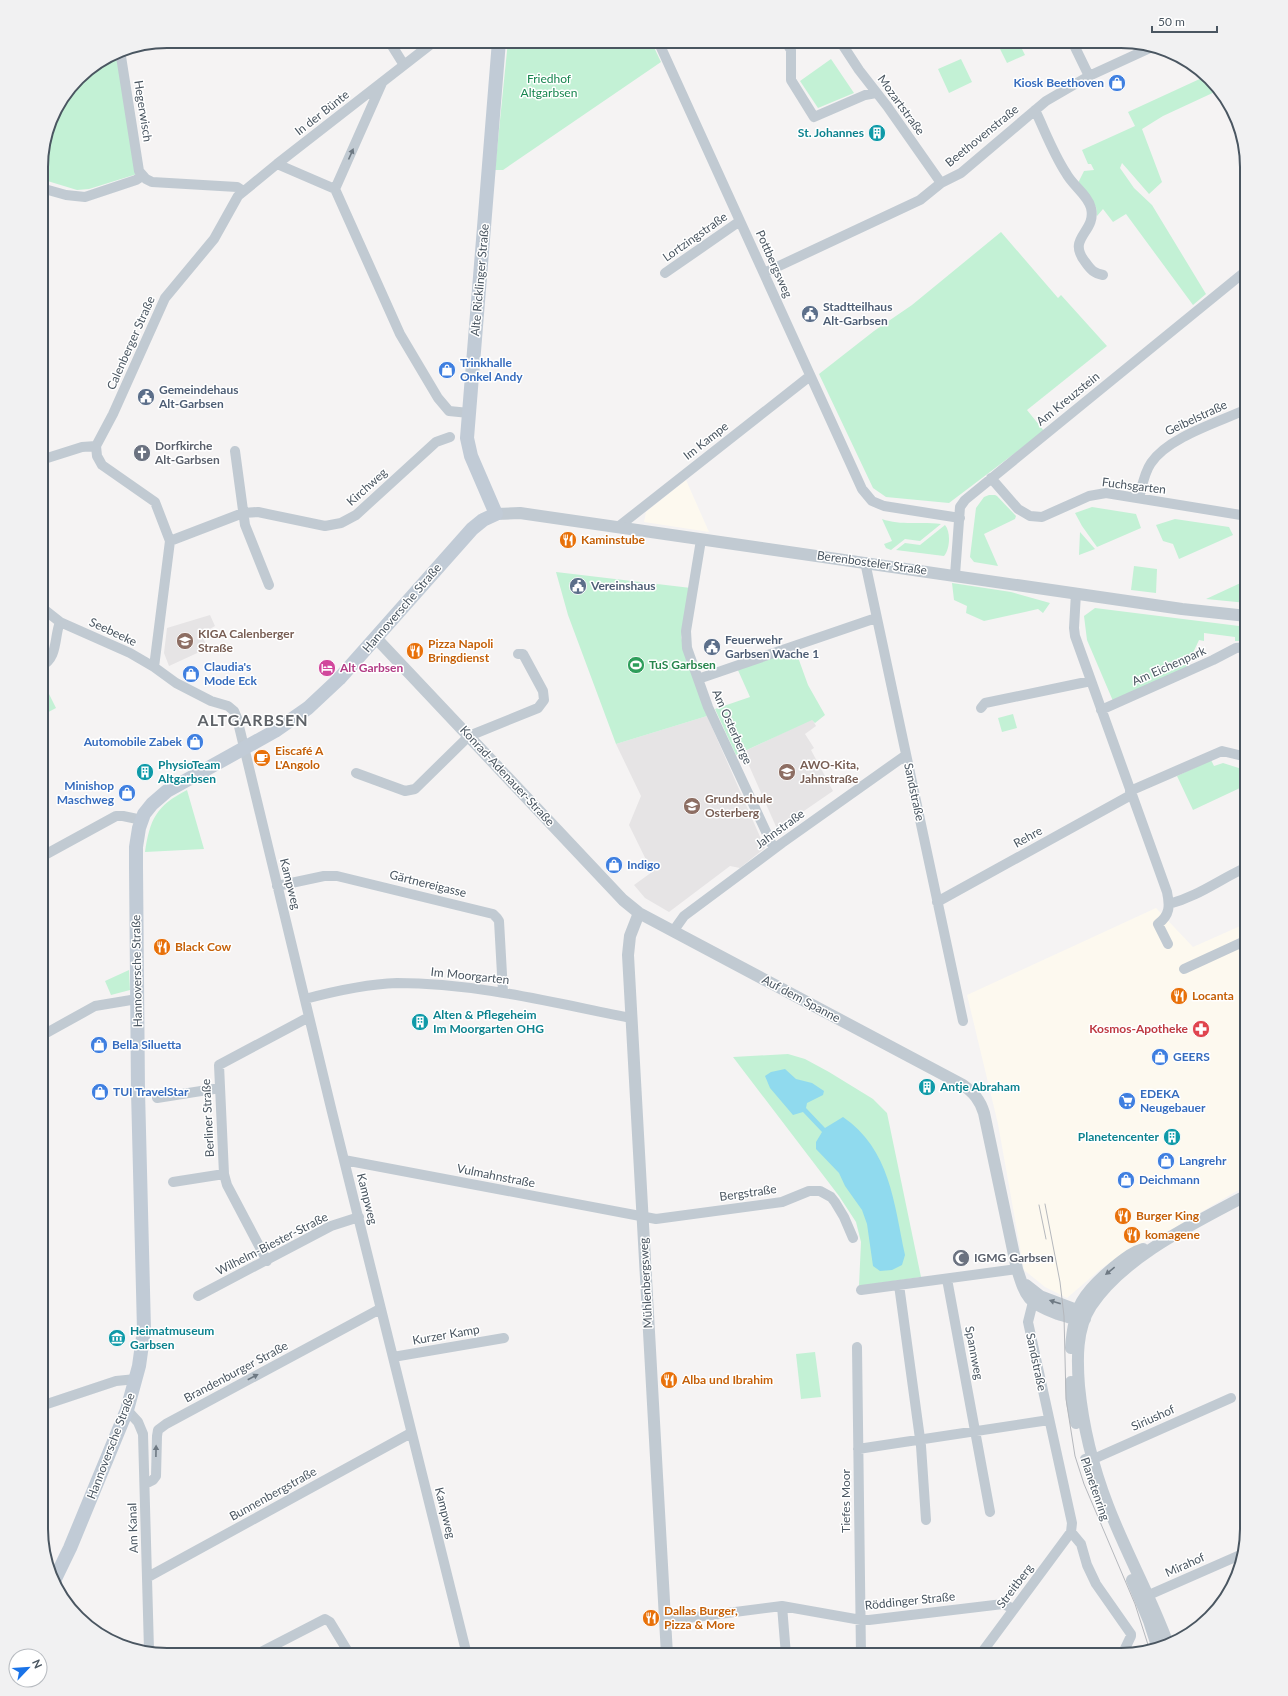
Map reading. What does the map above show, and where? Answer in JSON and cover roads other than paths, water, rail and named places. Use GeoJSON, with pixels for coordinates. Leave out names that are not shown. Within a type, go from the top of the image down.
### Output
{"type":"FeatureCollection","features":[{"type":"Feature","properties":{"kind":"main road","name":"Alte Ricklinger Straße"},"geometry":{"type":"LineString","coordinates":[[496,514],[468,448],[467,438],[498,48]]}},
{"type":"Feature","properties":{"kind":"main road","name":"Hannoversche Straße"},"geometry":{"type":"LineString","coordinates":[[57,1575],[70,1548],[127,1410],[136,1379],[144,1330],[137,999],[136,848],[142,820],[148,809],[167,791],[276,731],[308,708],[339,679],[472,529],[482,520],[496,514]]}},
{"type":"Feature","properties":{"kind":"street"},"geometry":{"type":"LineString","coordinates":[[393,48],[404,65]]}},
{"type":"Feature","properties":{"kind":"street","name":"In der Bünte"},"geometry":{"type":"LineString","coordinates":[[277,164],[426,48]]}},
{"type":"Feature","properties":{"kind":"street","name":"Pottbergsweg"},"geometry":{"type":"LineString","coordinates":[[661,48],[862,490],[872,501],[884,506],[960,518]]}},
{"type":"Feature","properties":{"kind":"street"},"geometry":{"type":"LineString","coordinates":[[790,48],[792,50],[791,80],[814,117],[865,95],[876,92]]}},
{"type":"Feature","properties":{"kind":"street","name":"Mozartstraße"},"geometry":{"type":"LineString","coordinates":[[844,48],[858,70],[876,92],[941,183]]}},
{"type":"Feature","properties":{"kind":"street"},"geometry":{"type":"LineString","coordinates":[[1075,48],[1089,76]]}},
{"type":"Feature","properties":{"kind":"street","name":"Beethovenstraße"},"geometry":{"type":"LineString","coordinates":[[764,272],[920,200],[941,183],[961,173],[1035,110],[1065,90],[1089,76],[1145,50]]}},
{"type":"Feature","properties":{"kind":"street","name":"Hegerwisch"},"geometry":{"type":"LineString","coordinates":[[121,57],[139,171],[142,176]]}},
{"type":"Feature","properties":{"kind":"street","name":"In der Bünte"},"geometry":{"type":"LineString","coordinates":[[335,189],[382,83]]}},
{"type":"Feature","properties":{"kind":"street"},"geometry":{"type":"LineString","coordinates":[[1035,110],[1067,176],[1091,207],[1090,222],[1078,243],[1078,252],[1092,272],[1103,275]]}},
{"type":"Feature","properties":{"kind":"street"},"geometry":{"type":"LineString","coordinates":[[277,164],[335,189],[400,334],[438,398],[449,411],[469,413]]}},
{"type":"Feature","properties":{"kind":"street","name":"Calenberger Straße"},"geometry":{"type":"LineString","coordinates":[[96,446],[113,414],[165,298],[214,239],[235,201],[243,191],[277,164]]}},
{"type":"Feature","properties":{"kind":"street"},"geometry":{"type":"LineString","coordinates":[[48,190],[66,195],[85,197],[136,180],[142,176],[152,182],[237,187],[243,191]]}},
{"type":"Feature","properties":{"kind":"street","name":"Lortzingstraße"},"geometry":{"type":"LineString","coordinates":[[665,273],[740,221]]}},
{"type":"Feature","properties":{"kind":"street","name":"Am Kreuzstein"},"geometry":{"type":"LineString","coordinates":[[955,575],[960,507],[965,500],[1240,276]]}},
{"type":"Feature","properties":{"kind":"street","name":"Im Kampe"},"geometry":{"type":"LineString","coordinates":[[618,527],[810,376]]}},
{"type":"Feature","properties":{"kind":"street","name":"Geibelstraße"},"geometry":{"type":"LineString","coordinates":[[1138,498],[1150,464],[1164,448],[1240,411]]}},
{"type":"Feature","properties":{"kind":"street","name":"Kirchweg"},"geometry":{"type":"LineString","coordinates":[[170,541],[243,513],[258,512],[325,526],[341,523],[356,515],[436,442],[450,436]]}},
{"type":"Feature","properties":{"kind":"street"},"geometry":{"type":"LineString","coordinates":[[48,458],[82,447],[96,446],[97,456],[102,465],[155,502],[170,541],[154,667],[176,683],[211,701],[232,708],[237,718],[244,749]]}},
{"type":"Feature","properties":{"kind":"street"},"geometry":{"type":"LineString","coordinates":[[235,451],[245,525],[269,586]]}},
{"type":"Feature","properties":{"kind":"street","name":"Fuchsgarten"},"geometry":{"type":"LineString","coordinates":[[991,478],[1018,509],[1030,516],[1042,517],[1095,494],[1106,493],[1240,515]]}},
{"type":"Feature","properties":{"kind":"street","name":"Berenbosteler Straße"},"geometry":{"type":"LineString","coordinates":[[496,514],[514,512],[701,540],[1240,615]]}},
{"type":"Feature","properties":{"kind":"street","name":"Am Osterberge"},"geometry":{"type":"LineString","coordinates":[[701,540],[686,637],[690,658],[708,707],[774,849]]}},
{"type":"Feature","properties":{"kind":"street","name":"Sandstraße"},"geometry":{"type":"LineString","coordinates":[[864,562],[963,1021]]}},
{"type":"Feature","properties":{"kind":"street"},"geometry":{"type":"LineString","coordinates":[[1076,593],[1075,636],[1167,892],[1169,904],[1168,913],[1164,920],[1158,924],[1168,944]]}},
{"type":"Feature","properties":{"kind":"street","name":"Seebeeke"},"geometry":{"type":"LineString","coordinates":[[48,612],[60,622],[130,654],[154,667]]}},
{"type":"Feature","properties":{"kind":"street"},"geometry":{"type":"LineString","coordinates":[[698,679],[876,618]]}},
{"type":"Feature","properties":{"kind":"street"},"geometry":{"type":"LineString","coordinates":[[48,662],[53,656],[56,631],[60,622]]}},
{"type":"Feature","properties":{"kind":"street","name":"Konrad-Adenauer-Straße"},"geometry":{"type":"LineString","coordinates":[[376,638],[622,900],[639,913]]}},
{"type":"Feature","properties":{"kind":"street","name":"Am Eichenpark"},"geometry":{"type":"LineString","coordinates":[[1101,710],[1213,660],[1236,648],[1240,648]]}},
{"type":"Feature","properties":{"kind":"street"},"geometry":{"type":"LineString","coordinates":[[356,772],[405,791],[410,791],[415,788],[469,736],[538,708],[542,705],[544,697],[543,691],[524,654],[518,654]]}},
{"type":"Feature","properties":{"kind":"street"},"geometry":{"type":"LineString","coordinates":[[981,708],[985,703],[1091,682]]}},
{"type":"Feature","properties":{"kind":"street","name":"Kampweg"},"geometry":{"type":"LineString","coordinates":[[244,749],[380,1309],[465,1648]]}},
{"type":"Feature","properties":{"kind":"street"},"geometry":{"type":"LineString","coordinates":[[1131,793],[1222,751],[1240,755]]}},
{"type":"Feature","properties":{"kind":"street","name":"Jahnstraße"},"geometry":{"type":"LineString","coordinates":[[674,930],[684,916],[774,849],[906,755]]}},
{"type":"Feature","properties":{"kind":"street","name":"Rehre"},"geometry":{"type":"LineString","coordinates":[[937,902],[1131,793]]}},
{"type":"Feature","properties":{"kind":"street"},"geometry":{"type":"LineString","coordinates":[[48,853],[116,816],[142,820]]}},
{"type":"Feature","properties":{"kind":"street"},"geometry":{"type":"LineString","coordinates":[[1169,904],[1180,901],[1210,887],[1240,871]]}},
{"type":"Feature","properties":{"kind":"street","name":"Gärtnereigasse"},"geometry":{"type":"LineString","coordinates":[[278,886],[324,876],[337,876],[493,914],[499,921],[503,992]]}},
{"type":"Feature","properties":{"kind":"street","name":"Auf dem Spanne"},"geometry":{"type":"LineString","coordinates":[[639,913],[674,930],[963,1085],[975,1095],[982,1106],[1018,1273]]}},
{"type":"Feature","properties":{"kind":"street","name":"Mühlenbergsweg"},"geometry":{"type":"LineString","coordinates":[[639,913],[628,942],[667,1648]]}},
{"type":"Feature","properties":{"kind":"street"},"geometry":{"type":"LineString","coordinates":[[1184,969],[1240,943]]}},
{"type":"Feature","properties":{"kind":"street","name":"Im Moorgarten"},"geometry":{"type":"LineString","coordinates":[[305,999],[352,988],[397,984],[443,985],[503,992],[631,1018]]}},
{"type":"Feature","properties":{"kind":"street"},"geometry":{"type":"LineString","coordinates":[[48,1032],[95,1006],[104,1003],[137,999]]}},
{"type":"Feature","properties":{"kind":"street","name":"Berliner Straße"},"geometry":{"type":"LineString","coordinates":[[267,1261],[230,1194],[224,1174],[219,1065],[309,1017]]}},
{"type":"Feature","properties":{"kind":"street"},"geometry":{"type":"LineString","coordinates":[[157,1098],[220,1088]]}},
{"type":"Feature","properties":{"kind":"street","name":"Vulmahnstraße"},"geometry":{"type":"LineString","coordinates":[[344,1160],[643,1217]]}},
{"type":"Feature","properties":{"kind":"street"},"geometry":{"type":"LineString","coordinates":[[173,1182],[224,1174]]}},
{"type":"Feature","properties":{"kind":"street","name":"Bergstraße"},"geometry":{"type":"LineString","coordinates":[[643,1217],[656,1219],[782,1202],[814,1190],[825,1194],[835,1202],[844,1216],[853,1238]]}},
{"type":"Feature","properties":{"kind":"street","name":"Planetenring"},"geometry":{"type":"LineString","coordinates":[[1166,1639],[1099,1505],[1088,1459],[1077,1432],[1072,1402],[1071,1351],[1079,1316],[1087,1293],[1110,1271],[1140,1250],[1156,1246],[1240,1199]]}},
{"type":"Feature","properties":{"kind":"street","name":"Wilhelm-Biester-Straße"},"geometry":{"type":"LineString","coordinates":[[198,1296],[331,1226],[359,1218]]}},
{"type":"Feature","properties":{"kind":"street"},"geometry":{"type":"LineString","coordinates":[[862,1290],[947,1279],[1018,1273]]}},
{"type":"Feature","properties":{"kind":"street"},"geometry":{"type":"LineString","coordinates":[[1018,1273],[1025,1293],[1033,1302],[1046,1310],[1079,1316]]}},
{"type":"Feature","properties":{"kind":"street"},"geometry":{"type":"LineString","coordinates":[[1018,1273],[1040,1296],[1079,1316]]}},
{"type":"Feature","properties":{"kind":"street","name":"Spannweg"},"geometry":{"type":"LineString","coordinates":[[947,1279],[990,1512]]}},
{"type":"Feature","properties":{"kind":"street"},"geometry":{"type":"LineString","coordinates":[[899,1285],[919,1439],[926,1520]]}},
{"type":"Feature","properties":{"kind":"street","name":"Sandstraße"},"geometry":{"type":"LineString","coordinates":[[1033,1302],[1028,1322],[1072,1523],[1071,1532]]}},
{"type":"Feature","properties":{"kind":"street","name":"Brandenburger Straße"},"geometry":{"type":"LineString","coordinates":[[145,1484],[153,1480],[156,1476],[158,1430],[166,1424],[380,1309]]}},
{"type":"Feature","properties":{"kind":"street","name":"Kurzer Kamp"},"geometry":{"type":"LineString","coordinates":[[393,1357],[504,1338]]}},
{"type":"Feature","properties":{"kind":"street","name":"Tiefes Moor"},"geometry":{"type":"LineString","coordinates":[[857,1347],[861,1648]]}},
{"type":"Feature","properties":{"kind":"street"},"geometry":{"type":"LineString","coordinates":[[48,1404],[116,1381],[136,1379]]}},
{"type":"Feature","properties":{"kind":"street","name":"Siriushof"},"geometry":{"type":"LineString","coordinates":[[1088,1459],[1098,1457],[1231,1398]]}},
{"type":"Feature","properties":{"kind":"street","name":"Am Kanal"},"geometry":{"type":"LineString","coordinates":[[127,1410],[138,1422],[141,1428],[145,1484],[149,1646]]}},
{"type":"Feature","properties":{"kind":"street"},"geometry":{"type":"LineString","coordinates":[[858,1448],[1049,1420]]}},
{"type":"Feature","properties":{"kind":"street","name":"Bunnenbergstraße"},"geometry":{"type":"LineString","coordinates":[[148,1577],[411,1433]]}},
{"type":"Feature","properties":{"kind":"street"},"geometry":{"type":"LineString","coordinates":[[1071,1532],[1081,1544],[1086,1565],[1096,1584],[1132,1636],[1126,1648]]}},
{"type":"Feature","properties":{"kind":"street","name":"Streitberg"},"geometry":{"type":"LineString","coordinates":[[985,1648],[1071,1532]]}},
{"type":"Feature","properties":{"kind":"street","name":"Mirahof"},"geometry":{"type":"LineString","coordinates":[[1144,1597],[1237,1556]]}},
{"type":"Feature","properties":{"kind":"street","name":"Planetenring"},"geometry":{"type":"LineString","coordinates":[[1144,1597],[1156,1643]]}},
{"type":"Feature","properties":{"kind":"street","name":"Röddinger Straße"},"geometry":{"type":"LineString","coordinates":[[665,1621],[782,1606],[861,1620],[1003,1604],[1014,1609]]}},
{"type":"Feature","properties":{"kind":"street"},"geometry":{"type":"LineString","coordinates":[[782,1606],[785,1648]]}},
{"type":"Feature","properties":{"kind":"street"},"geometry":{"type":"LineString","coordinates":[[269,1648],[325,1619],[330,1622],[346,1648]]}},
{"type":"Feature","properties":{"kind":"water"},"geometry":{"type":"Polygon","coordinates":[[[785,1069],[796,1079],[812,1083],[824,1091],[823,1095],[807,1103],[806,1108],[825,1128],[843,1117],[859,1130],[871,1145],[888,1178],[893,1197],[905,1255],[902,1265],[892,1270],[880,1271],[873,1266],[867,1224],[862,1210],[845,1186],[839,1173],[816,1149],[816,1142],[822,1132],[803,1112],[793,1115],[770,1088],[765,1076],[771,1072],[785,1069]]]}},
{"type":"Feature","properties":{"kind":"tram line"},"geometry":{"type":"LineString","coordinates":[[1045,1204],[1060,1282],[1064,1316],[1066,1399],[1075,1456],[1084,1484],[1135,1604],[1148,1645]]}},
{"type":"Feature","properties":{"kind":"tram line"},"geometry":{"type":"LineString","coordinates":[[1039,1205],[1046,1239]]}},
{"type":"Feature","properties":{"kind":"place","name":"Kiosk Beethoven"},"geometry":{"type":"Point","coordinates":[1117,83]}},
{"type":"Feature","properties":{"kind":"place","name":"St. Johannes"},"geometry":{"type":"Point","coordinates":[877,133]}},
{"type":"Feature","properties":{"kind":"place","name":"Stadtteilhaus Alt-Garbsen"},"geometry":{"type":"Point","coordinates":[810,314]}},
{"type":"Feature","properties":{"kind":"place","name":"Trinkhalle Onkel Andy"},"geometry":{"type":"Point","coordinates":[447,370]}},
{"type":"Feature","properties":{"kind":"place","name":"Gemeindehaus Alt-Garbsen"},"geometry":{"type":"Point","coordinates":[146,397]}},
{"type":"Feature","properties":{"kind":"place","name":"Dorfkirche Alt-Garbsen"},"geometry":{"type":"Point","coordinates":[142,453]}},
{"type":"Feature","properties":{"kind":"place","name":"Kaminstube"},"geometry":{"type":"Point","coordinates":[568,540]}},
{"type":"Feature","properties":{"kind":"place","name":"Vereinshaus"},"geometry":{"type":"Point","coordinates":[578,586]}},
{"type":"Feature","properties":{"kind":"place","name":"KIGA Calenberger Straße"},"geometry":{"type":"Point","coordinates":[185,641]}},
{"type":"Feature","properties":{"kind":"place","name":"Feuerwehr Garbsen Wache 1"},"geometry":{"type":"Point","coordinates":[712,647]}},
{"type":"Feature","properties":{"kind":"place","name":"Pizza Napoli Bringdienst"},"geometry":{"type":"Point","coordinates":[415,651]}},
{"type":"Feature","properties":{"kind":"place","name":"TuS Garbsen"},"geometry":{"type":"Point","coordinates":[636,665]}},
{"type":"Feature","properties":{"kind":"place","name":"Alt Garbsen"},"geometry":{"type":"Point","coordinates":[327,668]}},
{"type":"Feature","properties":{"kind":"place","name":"Claudia's Mode Eck"},"geometry":{"type":"Point","coordinates":[191,674]}},
{"type":"Feature","properties":{"kind":"place","name":"Automobile Zabek"},"geometry":{"type":"Point","coordinates":[195,742]}},
{"type":"Feature","properties":{"kind":"place","name":"Eiscafé A L'Angolo"},"geometry":{"type":"Point","coordinates":[262,758]}},
{"type":"Feature","properties":{"kind":"place","name":"PhysioTeam Altgarbsen"},"geometry":{"type":"Point","coordinates":[145,772]}},
{"type":"Feature","properties":{"kind":"place","name":"AWO-Kita, Jahnstraße"},"geometry":{"type":"Point","coordinates":[787,772]}},
{"type":"Feature","properties":{"kind":"place","name":"Minishop Maschweg"},"geometry":{"type":"Point","coordinates":[127,793]}},
{"type":"Feature","properties":{"kind":"place","name":"Grundschule Osterberg"},"geometry":{"type":"Point","coordinates":[692,806]}},
{"type":"Feature","properties":{"kind":"place","name":"Indigo"},"geometry":{"type":"Point","coordinates":[614,865]}},
{"type":"Feature","properties":{"kind":"place","name":"Black Cow"},"geometry":{"type":"Point","coordinates":[162,947]}},
{"type":"Feature","properties":{"kind":"place","name":"Locanta"},"geometry":{"type":"Point","coordinates":[1179,996]}},
{"type":"Feature","properties":{"kind":"place","name":"Alten & Pflegeheim Im Moorgarten OHG"},"geometry":{"type":"Point","coordinates":[420,1022]}},
{"type":"Feature","properties":{"kind":"place","name":"Kosmos-Apotheke"},"geometry":{"type":"Point","coordinates":[1201,1029]}},
{"type":"Feature","properties":{"kind":"place","name":"Bella Siluetta"},"geometry":{"type":"Point","coordinates":[99,1045]}},
{"type":"Feature","properties":{"kind":"place","name":"GEERS"},"geometry":{"type":"Point","coordinates":[1160,1057]}},
{"type":"Feature","properties":{"kind":"place","name":"Antje Abraham"},"geometry":{"type":"Point","coordinates":[927,1087]}},
{"type":"Feature","properties":{"kind":"place","name":"TUI TravelStar"},"geometry":{"type":"Point","coordinates":[100,1092]}},
{"type":"Feature","properties":{"kind":"place","name":"EDEKA Neugebauer"},"geometry":{"type":"Point","coordinates":[1127,1101]}},
{"type":"Feature","properties":{"kind":"place","name":"Planetencenter"},"geometry":{"type":"Point","coordinates":[1172,1137]}},
{"type":"Feature","properties":{"kind":"place","name":"Langrehr"},"geometry":{"type":"Point","coordinates":[1166,1161]}},
{"type":"Feature","properties":{"kind":"place","name":"Deichmann"},"geometry":{"type":"Point","coordinates":[1126,1180]}},
{"type":"Feature","properties":{"kind":"place","name":"Burger King"},"geometry":{"type":"Point","coordinates":[1123,1216]}},
{"type":"Feature","properties":{"kind":"place","name":"komagene"},"geometry":{"type":"Point","coordinates":[1132,1235]}},
{"type":"Feature","properties":{"kind":"place","name":"IGMG Garbsen"},"geometry":{"type":"Point","coordinates":[961,1258]}},
{"type":"Feature","properties":{"kind":"place","name":"Heimatmuseum Garbsen"},"geometry":{"type":"Point","coordinates":[117,1338]}},
{"type":"Feature","properties":{"kind":"place","name":"Alba und Ibrahim"},"geometry":{"type":"Point","coordinates":[669,1380]}},
{"type":"Feature","properties":{"kind":"place","name":"Dallas Burger, Pizza & More"},"geometry":{"type":"Point","coordinates":[651,1618]}},
{"type":"Feature","properties":{"kind":"district","name":"ALTGARBSEN"},"geometry":{"type":"Point","coordinates":[253,720]}},
{"type":"Feature","properties":{"kind":"park label","name":"Friedhof Altgarbsen"},"geometry":{"type":"Point","coordinates":[549,86]}}]}
